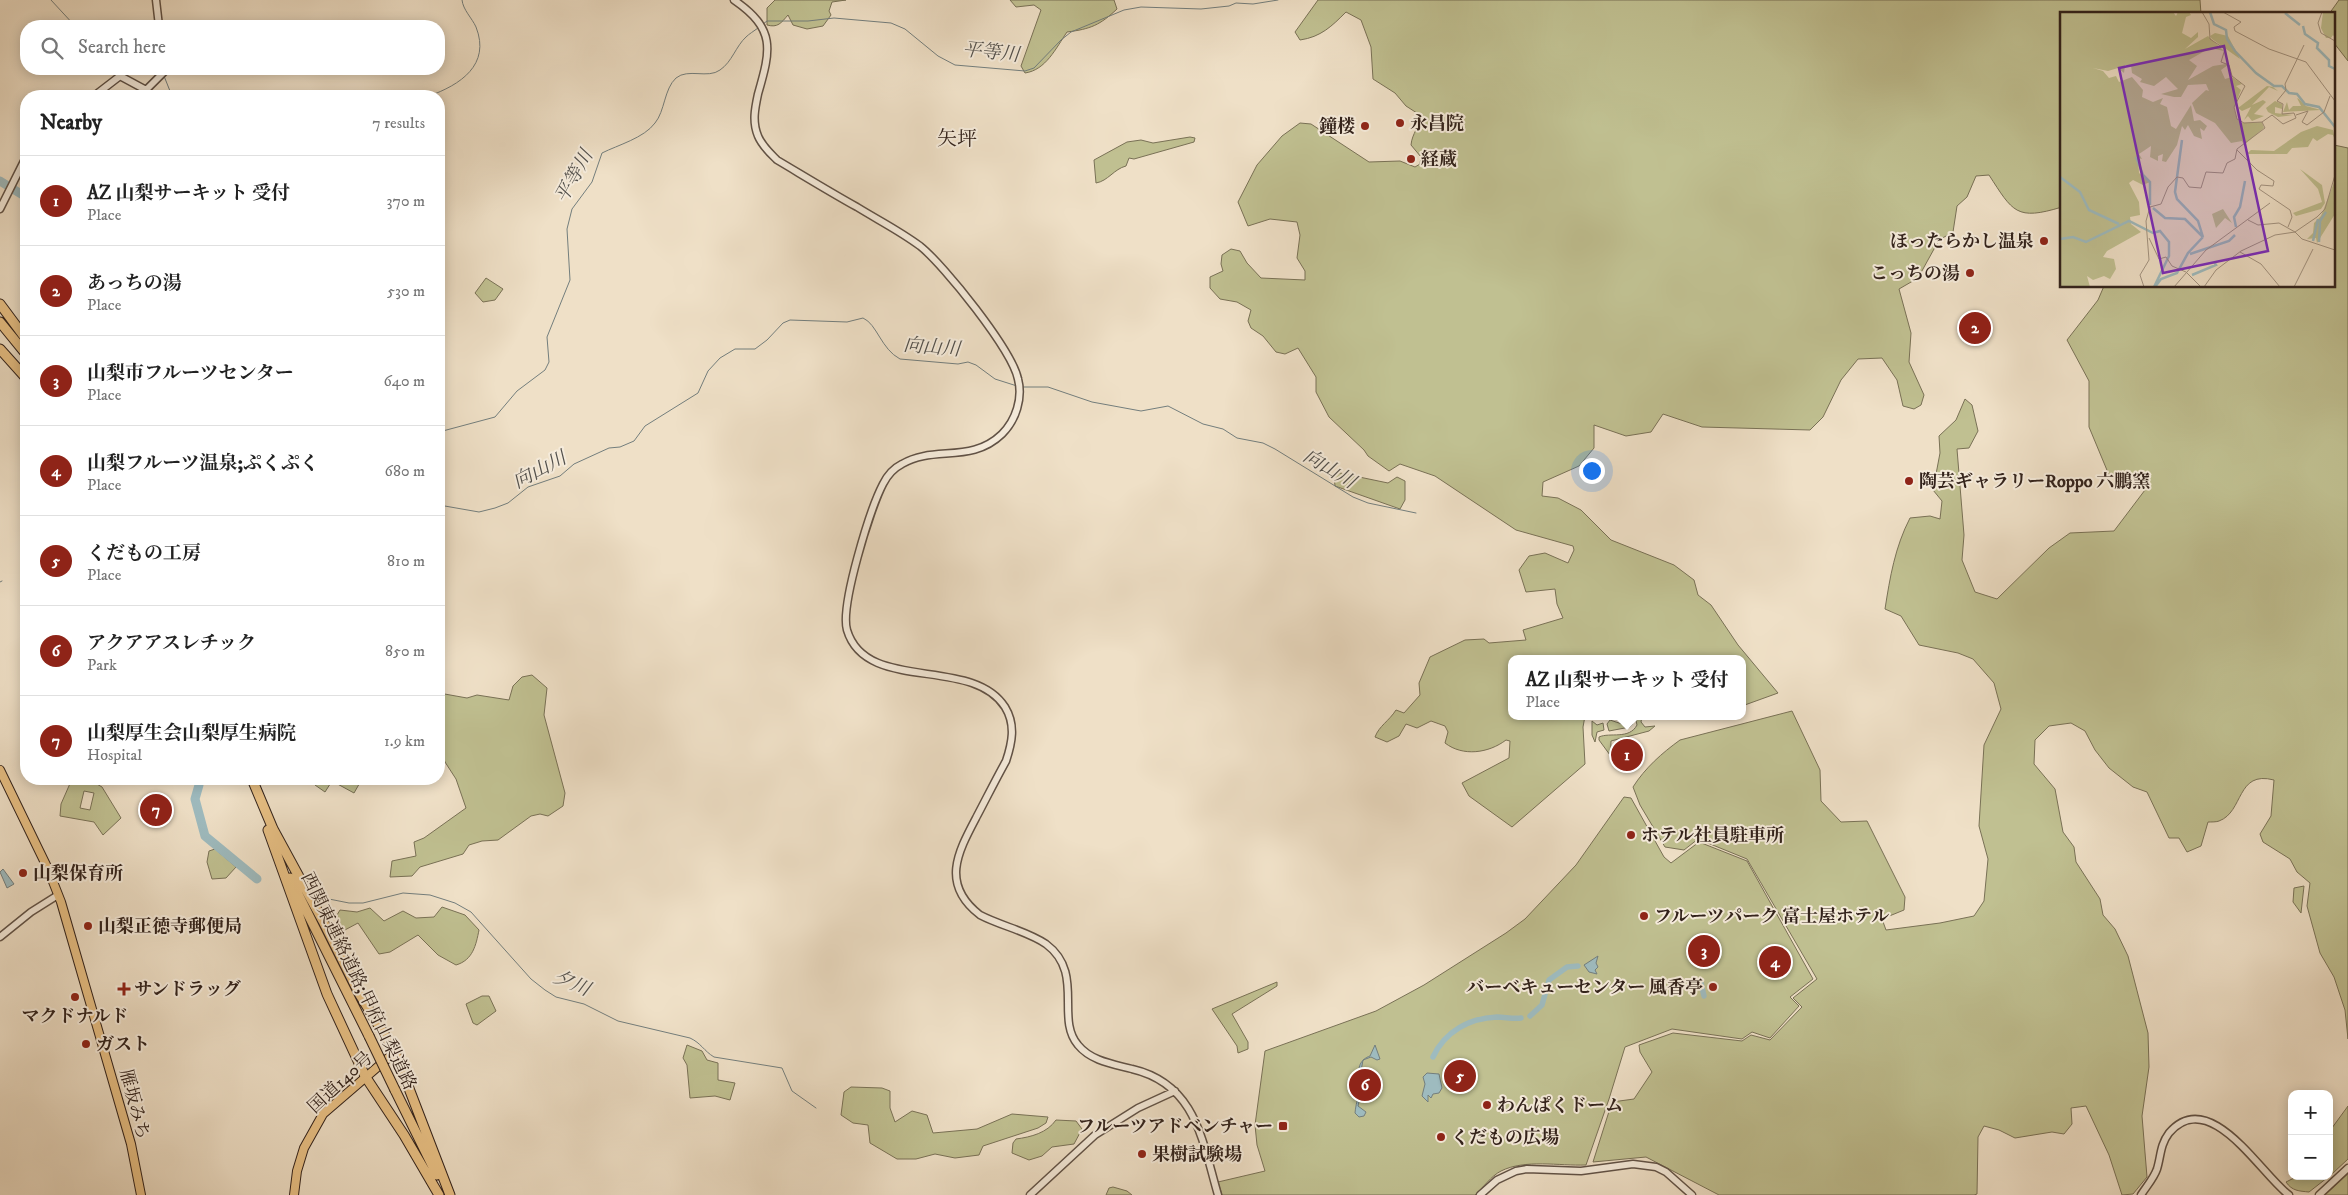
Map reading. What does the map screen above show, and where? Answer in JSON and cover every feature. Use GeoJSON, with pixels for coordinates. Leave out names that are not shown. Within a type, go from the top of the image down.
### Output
{"type":"FeatureCollection","features":[{"type":"Feature","properties":{"kind":"highway"},"geometry":{"type":"LineString","coordinates":[[0,304],[20,331]]}},
{"type":"Feature","properties":{"kind":"highway"},"geometry":{"type":"LineString","coordinates":[[0,322],[20,347]]}},
{"type":"Feature","properties":{"kind":"highway"},"geometry":{"type":"LineString","coordinates":[[0,349],[20,371]]}},
{"type":"Feature","properties":{"kind":"highway","name":"雁坂みち"},"geometry":{"type":"LineString","coordinates":[[0,770],[58,895],[131,1144],[141,1195]]}},
{"type":"Feature","properties":{"kind":"highway","name":"西関東連絡道路;甲府山梨道路"},"geometry":{"type":"LineString","coordinates":[[253,785],[267,825],[319,938],[448,1195]]}},
{"type":"Feature","properties":{"kind":"highway"},"geometry":{"type":"LineString","coordinates":[[254,785],[273,829],[324,921],[360,995],[395,1052],[448,1195]]}},
{"type":"Feature","properties":{"kind":"highway"},"geometry":{"type":"LineString","coordinates":[[267,825],[327,994],[365,1076],[404,1135],[440,1195]]}},
{"type":"Feature","properties":{"kind":"highway","name":"国道140号"},"geometry":{"type":"LineString","coordinates":[[294,1195],[297,1171],[312,1130],[322,1114],[395,1052]]}},
{"type":"Feature","properties":{"kind":"street"},"geometry":{"type":"LineString","coordinates":[[156,0],[158,20]]}},
{"type":"Feature","properties":{"kind":"street"},"geometry":{"type":"LineString","coordinates":[[734,0],[749,10],[760,22],[768,44],[766,65],[754,118],[758,137],[763,145],[777,160],[908,237],[936,260],[1002,346],[1019,380],[1020,392],[1014,416],[1002,434],[983,448],[970,452],[914,459],[901,464],[884,481],[870,518],[847,598],[845,622],[852,642],[871,660],[891,666],[971,682],[989,690],[1002,703],[1012,724],[1010,748],[957,857],[956,875],[961,894],[972,909],[980,915],[1039,940],[1056,953],[1068,979],[1070,1030],[1081,1049],[1105,1062],[1149,1073],[1175,1091],[1198,1124],[1218,1195]]}},
{"type":"Feature","properties":{"kind":"street"},"geometry":{"type":"LineString","coordinates":[[102,90],[120,76],[146,90],[161,75]]}},
{"type":"Feature","properties":{"kind":"street"},"geometry":{"type":"LineString","coordinates":[[0,210],[20,169]]}},
{"type":"Feature","properties":{"kind":"street"},"geometry":{"type":"LineString","coordinates":[[0,937],[31,912],[58,895]]}},
{"type":"Feature","properties":{"kind":"street"},"geometry":{"type":"LineString","coordinates":[[1030,1195],[1095,1135],[1138,1108],[1175,1091]]}},
{"type":"Feature","properties":{"kind":"street"},"geometry":{"type":"LineString","coordinates":[[2141,1195],[2156,1170],[2162,1144],[2170,1132],[2179,1124],[2200,1120],[2214,1125],[2238,1140],[2290,1195]]}},
{"type":"Feature","properties":{"kind":"street"},"geometry":{"type":"LineString","coordinates":[[1480,1195],[1497,1180],[1516,1171],[1527,1169],[1581,1171],[1633,1164],[1656,1167],[1666,1172],[1692,1195]]}},
{"type":"Feature","properties":{"kind":"street"},"geometry":{"type":"LineString","coordinates":[[2319,1195],[2348,1168]]}},
{"type":"Feature","properties":{"kind":"green space"},"geometry":{"type":"Polygon","coordinates":[[[775,0],[846,0],[832,2],[829,11],[831,15],[823,26],[807,29],[793,25],[788,15],[777,25],[767,25],[767,8],[775,0]]]}},
{"type":"Feature","properties":{"kind":"green space"},"geometry":{"type":"Polygon","coordinates":[[[1010,0],[1114,0],[1117,9],[1095,25],[1067,32],[1045,63],[1039,68],[1025,73],[1021,66],[1041,10],[1034,5],[1016,7],[1010,0]]]}},
{"type":"Feature","properties":{"kind":"green space"},"geometry":{"type":"Polygon","coordinates":[[[1318,0],[2200,0],[2201,12],[2060,12],[2060,208],[2035,213],[2025,213],[2017,210],[2004,198],[1989,175],[1976,176],[1967,197],[1957,206],[1953,232],[1939,240],[1918,278],[1899,289],[1911,333],[1909,362],[1924,395],[1921,405],[1914,409],[1903,406],[1897,380],[1882,358],[1858,359],[1841,380],[1823,417],[1810,430],[1702,427],[1663,414],[1651,432],[1626,436],[1594,425],[1594,448],[1579,466],[1543,482],[1542,496],[1558,498],[1581,510],[1611,540],[1674,565],[1694,580],[1698,595],[1711,605],[1738,645],[1778,693],[1746,705],[1746,655],[1508,655],[1508,720],[1584,720],[1585,764],[1512,827],[1469,796],[1462,783],[1509,758],[1510,741],[1506,740],[1492,748],[1476,752],[1460,750],[1445,743],[1448,732],[1445,726],[1431,721],[1417,728],[1406,724],[1399,736],[1387,742],[1375,737],[1396,710],[1404,713],[1420,695],[1419,683],[1430,657],[1465,640],[1484,639],[1489,643],[1526,640],[1523,630],[1563,618],[1557,604],[1555,589],[1526,592],[1519,570],[1529,556],[1545,553],[1568,563],[1574,550],[1573,546],[1516,530],[1435,476],[1400,464],[1389,471],[1368,456],[1329,417],[1316,392],[1316,377],[1298,348],[1285,354],[1276,352],[1263,336],[1251,328],[1248,321],[1251,310],[1237,302],[1220,299],[1210,288],[1210,277],[1223,271],[1221,264],[1222,255],[1231,249],[1240,251],[1247,263],[1261,278],[1305,280],[1305,271],[1297,258],[1300,235],[1297,222],[1270,219],[1248,226],[1238,202],[1257,165],[1282,136],[1300,123],[1311,124],[1369,162],[1400,161],[1415,167],[1420,164],[1421,157],[1411,145],[1420,115],[1406,106],[1395,93],[1373,79],[1371,47],[1361,20],[1346,12],[1320,34],[1300,40],[1295,32],[1318,0]]]}},
{"type":"Feature","properties":{"kind":"green space"},"geometry":{"type":"Polygon","coordinates":[[[2339,0],[2348,0],[2348,61],[2336,46],[2336,12],[2330,12],[2339,0]]]}},
{"type":"Feature","properties":{"kind":"green space"},"geometry":{"type":"Polygon","coordinates":[[[1190,137],[1195,138],[1194,142],[1134,159],[1129,158],[1126,166],[1096,183],[1094,160],[1127,142],[1141,140],[1153,143],[1190,137]]]}},
{"type":"Feature","properties":{"kind":"green space"},"geometry":{"type":"Polygon","coordinates":[[[2336,145],[2348,148],[2348,1039],[2345,1010],[2334,977],[2320,953],[2307,906],[2310,883],[2297,872],[2290,859],[2263,842],[2260,834],[2271,816],[2274,780],[2262,779],[2253,781],[2246,786],[2227,816],[2218,821],[2208,822],[2201,846],[2187,852],[2179,838],[2169,838],[2147,792],[2133,787],[2109,768],[2095,750],[2085,731],[2071,723],[2049,726],[2035,740],[2034,764],[2055,789],[2063,832],[2074,847],[2076,862],[2100,899],[2103,915],[2115,929],[2128,956],[2148,1033],[2149,1067],[2142,1116],[2147,1177],[2133,1194],[2122,1195],[2109,1155],[2086,1106],[2071,1108],[2072,1124],[2064,1134],[2052,1132],[2015,1138],[1999,1130],[1984,1126],[1978,1137],[1977,1194],[1974,1195],[1719,1195],[1646,1157],[1593,1162],[1612,1102],[1634,1099],[1652,1072],[1640,1052],[1639,1045],[1673,1033],[1742,1041],[1751,1035],[1770,1040],[1802,1007],[1793,998],[1817,979],[1747,859],[1698,839],[1684,850],[1665,847],[1640,805],[1633,787],[1654,761],[1680,740],[1792,711],[1820,770],[1821,801],[1841,822],[1867,821],[1905,897],[1904,910],[1882,919],[1886,930],[1940,923],[1974,916],[1984,901],[1988,859],[1979,826],[1984,745],[2001,709],[1994,683],[1973,659],[1958,653],[1919,645],[1901,616],[1885,609],[1891,574],[1897,551],[1910,518],[1930,516],[1940,519],[1942,501],[1933,490],[1940,453],[1939,436],[1956,420],[1965,399],[1972,405],[1978,431],[1969,448],[1957,449],[1964,535],[1962,560],[1975,592],[1997,599],[2049,548],[2070,533],[2114,531],[2145,490],[2143,473],[2109,475],[2089,427],[2089,381],[2067,340],[2098,300],[2103,288],[2336,288],[2336,145]]]}},
{"type":"Feature","properties":{"kind":"green space"},"geometry":{"type":"Polygon","coordinates":[[[486,278],[503,289],[495,300],[483,302],[475,293],[486,278]]]}},
{"type":"Feature","properties":{"kind":"green space"},"geometry":{"type":"Polygon","coordinates":[[[1340,473],[1388,483],[1397,477],[1405,481],[1405,500],[1400,509],[1335,486],[1334,476],[1340,473]]]}},
{"type":"Feature","properties":{"kind":"green space"},"geometry":{"type":"Polygon","coordinates":[[[532,675],[547,688],[544,715],[565,793],[563,806],[548,816],[540,814],[531,816],[498,840],[482,841],[469,845],[463,854],[420,867],[412,876],[390,877],[392,861],[416,856],[414,842],[424,838],[466,808],[456,779],[445,762],[445,694],[467,698],[477,695],[509,700],[513,686],[522,677],[532,675]]]}},
{"type":"Feature","properties":{"kind":"green space"},"geometry":{"type":"Polygon","coordinates":[[[1610,720],[1622,724],[1631,720],[1633,724],[1630,727],[1609,731],[1607,724],[1610,720]]]}},
{"type":"Feature","properties":{"kind":"green space"},"geometry":{"type":"Polygon","coordinates":[[[1636,720],[1641,720],[1645,727],[1655,726],[1649,731],[1611,741],[1612,752],[1622,768],[1621,770],[1599,740],[1599,737],[1624,734],[1634,730],[1637,725],[1636,720]]]}},
{"type":"Feature","properties":{"kind":"green space"},"geometry":{"type":"Polygon","coordinates":[[[1592,721],[1597,725],[1603,723],[1604,730],[1597,732],[1595,742],[1592,735],[1592,721]]]}},
{"type":"Feature","properties":{"kind":"green space"},"geometry":{"type":"Polygon","coordinates":[[[69,785],[98,785],[102,787],[121,818],[103,835],[94,822],[60,816],[61,804],[69,785]],[[84,791],[80,808],[90,810],[94,793],[84,791]]]}},
{"type":"Feature","properties":{"kind":"green space"},"geometry":{"type":"Polygon","coordinates":[[[315,785],[329,785],[325,792],[315,785]]]}},
{"type":"Feature","properties":{"kind":"green space"},"geometry":{"type":"Polygon","coordinates":[[[339,785],[359,785],[354,793],[339,785]]]}},
{"type":"Feature","properties":{"kind":"green space"},"geometry":{"type":"Polygon","coordinates":[[[1624,797],[1631,798],[1664,857],[1671,863],[1699,842],[1747,861],[1813,979],[1790,997],[1799,1006],[1770,1038],[1752,1032],[1742,1039],[1672,1029],[1625,1047],[1586,1165],[1531,1164],[1510,1167],[1494,1176],[1475,1195],[1222,1195],[1218,1182],[1265,1171],[1257,1145],[1255,1125],[1265,1051],[1376,1011],[1424,985],[1506,933],[1525,919],[1576,865],[1624,797]]]}},
{"type":"Feature","properties":{"kind":"green space"},"geometry":{"type":"Polygon","coordinates":[[[215,849],[236,867],[226,878],[212,879],[207,862],[209,851],[215,849]]]}},
{"type":"Feature","properties":{"kind":"green space"},"geometry":{"type":"Polygon","coordinates":[[[2304,886],[2301,913],[2293,902],[2294,888],[2304,886]]]}},
{"type":"Feature","properties":{"kind":"green space"},"geometry":{"type":"Polygon","coordinates":[[[442,907],[465,915],[479,930],[470,956],[462,963],[456,965],[438,955],[418,935],[390,952],[379,954],[358,923],[343,931],[337,915],[340,910],[357,912],[370,908],[384,921],[403,911],[416,918],[434,917],[442,907]]]}},
{"type":"Feature","properties":{"kind":"green space"},"geometry":{"type":"Polygon","coordinates":[[[1277,982],[1277,986],[1232,1014],[1248,1042],[1248,1049],[1238,1053],[1237,1046],[1212,1009],[1277,982]]]}},
{"type":"Feature","properties":{"kind":"green space"},"geometry":{"type":"Polygon","coordinates":[[[482,996],[489,996],[496,1011],[477,1025],[473,1023],[466,1004],[482,996]]]}},
{"type":"Feature","properties":{"kind":"green space"},"geometry":{"type":"Polygon","coordinates":[[[687,1045],[702,1051],[707,1060],[718,1063],[718,1080],[735,1083],[730,1100],[715,1096],[690,1098],[687,1065],[683,1058],[687,1045]]]}},
{"type":"Feature","properties":{"kind":"green space"},"geometry":{"type":"Polygon","coordinates":[[[851,1087],[882,1088],[890,1091],[890,1108],[895,1122],[912,1111],[927,1115],[933,1133],[977,1129],[1012,1114],[1048,1117],[1046,1123],[1038,1128],[983,1146],[979,1155],[955,1158],[935,1154],[916,1159],[897,1159],[870,1143],[868,1125],[853,1123],[841,1115],[844,1092],[851,1087]]]}},
{"type":"Feature","properties":{"kind":"green space"},"geometry":{"type":"Polygon","coordinates":[[[2348,1106],[2348,1159],[2333,1173],[2333,1135],[2333,1127],[2348,1106]]]}},
{"type":"Feature","properties":{"kind":"green space"},"geometry":{"type":"Polygon","coordinates":[[[1056,1120],[1076,1121],[1082,1129],[1074,1144],[1052,1147],[1042,1156],[1029,1160],[1012,1153],[1013,1143],[1016,1139],[1038,1134],[1056,1120]]]}},
{"type":"Feature","properties":{"kind":"green space"},"geometry":{"type":"Polygon","coordinates":[[[2348,1173],[2348,1195],[2325,1195],[2348,1173]]]}},
{"type":"Feature","properties":{"kind":"green space"},"geometry":{"type":"Polygon","coordinates":[[[2290,1180],[2324,1180],[2309,1192],[2293,1189],[2286,1182],[2290,1180]]]}},
{"type":"Feature","properties":{"kind":"green space"},"geometry":{"type":"Polygon","coordinates":[[[1113,1187],[1127,1191],[1132,1195],[1106,1195],[1109,1188],[1113,1187]]]}},
{"type":"Feature","properties":{"kind":"water"},"geometry":{"type":"Polygon","coordinates":[[[3,869],[14,884],[7,888],[0,872],[3,869]]]}},
{"type":"Feature","properties":{"kind":"water"},"geometry":{"type":"Polygon","coordinates":[[[1598,956],[1596,963],[1598,967],[1595,970],[1597,974],[1589,972],[1584,965],[1598,956]]]}},
{"type":"Feature","properties":{"kind":"water"},"geometry":{"type":"Polygon","coordinates":[[[1375,1045],[1380,1059],[1377,1060],[1371,1057],[1364,1060],[1370,1056],[1375,1045]]]}},
{"type":"Feature","properties":{"kind":"water"},"geometry":{"type":"Polygon","coordinates":[[[1363,1061],[1361,1071],[1364,1079],[1374,1082],[1376,1087],[1371,1090],[1367,1088],[1372,1085],[1361,1077],[1359,1067],[1363,1061]]]}},
{"type":"Feature","properties":{"kind":"water"},"geometry":{"type":"Polygon","coordinates":[[[1427,1073],[1439,1074],[1442,1088],[1439,1093],[1433,1094],[1431,1098],[1428,1095],[1428,1102],[1422,1096],[1425,1084],[1423,1077],[1427,1073]]]}},
{"type":"Feature","properties":{"kind":"water"},"geometry":{"type":"Polygon","coordinates":[[[1361,1094],[1358,1106],[1366,1112],[1364,1116],[1359,1117],[1355,1113],[1358,1098],[1361,1094]]]}},
{"type":"Feature","properties":{"kind":"waterway"},"geometry":{"type":"LineString","coordinates":[[51,0],[69,20]]}},
{"type":"Feature","properties":{"kind":"waterway"},"geometry":{"type":"LineString","coordinates":[[443,90],[452,86],[470,72],[476,63],[479,52],[480,40],[476,27],[462,0]]}},
{"type":"Feature","properties":{"kind":"waterway","name":"平等川"},"geometry":{"type":"LineString","coordinates":[[763,24],[767,21],[808,21],[834,18],[891,23],[905,29],[938,56],[955,65],[1025,71],[1034,68],[1071,32],[1124,10],[1141,7],[1201,9],[1229,6],[1236,3],[1253,4],[1278,0]]}},
{"type":"Feature","properties":{"kind":"waterway","name":"平等川"},"geometry":{"type":"LineString","coordinates":[[445,430],[495,417],[517,391],[545,370],[549,362],[547,337],[570,280],[567,229],[572,209],[592,182],[602,153],[638,137],[655,123],[669,88],[676,78],[686,74],[710,74],[720,70],[728,63],[743,41],[758,28]]}},
{"type":"Feature","properties":{"kind":"waterway"},"geometry":{"type":"LineString","coordinates":[[164,76],[170,90]]}},
{"type":"Feature","properties":{"kind":"waterway","name":"平等川"},"geometry":{"type":"LineString","coordinates":[[0,181],[20,193]]}},
{"type":"Feature","properties":{"kind":"waterway","name":"向山川"},"geometry":{"type":"LineString","coordinates":[[445,506],[479,512],[495,508],[508,503],[528,487],[560,476],[574,464],[609,448],[620,447],[634,441],[645,426],[698,393],[708,371],[720,358],[735,349],[755,349],[767,340],[783,323],[790,320],[847,322],[863,318],[868,321],[888,349],[900,359],[958,364],[968,362],[976,365],[995,379],[1017,386]]}},
{"type":"Feature","properties":{"kind":"waterway","name":"向山川"},"geometry":{"type":"LineString","coordinates":[[1021,387],[1048,387],[1092,402],[1141,411],[1168,406],[1203,424],[1223,429],[1237,438],[1263,443],[1353,497],[1368,503],[1416,513]]}},
{"type":"Feature","properties":{"kind":"waterway","name":"夕川"},"geometry":{"type":"LineString","coordinates":[[199,785],[195,799],[205,836],[257,879]]}},
{"type":"Feature","properties":{"kind":"waterway","name":"夕川"},"geometry":{"type":"LineString","coordinates":[[319,897],[349,903],[363,903],[403,893],[430,895],[455,903],[471,912],[531,979],[556,997],[584,1004],[618,1021],[690,1038],[714,1057],[782,1068],[792,1091],[816,1108]]}},
{"type":"Feature","properties":{"kind":"waterway"},"geometry":{"type":"LineString","coordinates":[[1530,1016],[1542,1005],[1549,980],[1567,967],[1578,966]]}},
{"type":"Feature","properties":{"kind":"waterway"},"geometry":{"type":"LineString","coordinates":[[1701,983],[1704,996]]}},
{"type":"Feature","properties":{"kind":"waterway"},"geometry":{"type":"LineString","coordinates":[[1433,1057],[1451,1033],[1468,1023],[1497,1017],[1521,1018]]}},
{"type":"Feature","properties":{"kind":"place","name":"永昌院"},"geometry":{"type":"Point","coordinates":[1400,123]}},
{"type":"Feature","properties":{"kind":"place","name":"鐘楼"},"geometry":{"type":"Point","coordinates":[1365,126]}},
{"type":"Feature","properties":{"kind":"place","name":"経蔵"},"geometry":{"type":"Point","coordinates":[1411,159]}},
{"type":"Feature","properties":{"kind":"place","name":"ほったらかし温泉"},"geometry":{"type":"Point","coordinates":[2044,241]}},
{"type":"Feature","properties":{"kind":"place","name":"こっちの湯"},"geometry":{"type":"Point","coordinates":[1970,273]}},
{"type":"Feature","properties":{"kind":"place","name":"あっちの湯"},"geometry":{"type":"Point","coordinates":[1975,328]}},
{"type":"Feature","properties":{"kind":"place","name":"陶芸ギャラリーRoppo 六鵬窯"},"geometry":{"type":"Point","coordinates":[1909,481]}},
{"type":"Feature","properties":{"kind":"place","name":"AZ 山梨サーキット 受付"},"geometry":{"type":"Point","coordinates":[1627,755]}},
{"type":"Feature","properties":{"kind":"place","name":"山梨厚生会山梨厚生病院"},"geometry":{"type":"Point","coordinates":[156,810]}},
{"type":"Feature","properties":{"kind":"place","name":"ホテル社員駐車所"},"geometry":{"type":"Point","coordinates":[1631,835]}},
{"type":"Feature","properties":{"kind":"place","name":"山梨保育所"},"geometry":{"type":"Point","coordinates":[23,873]}},
{"type":"Feature","properties":{"kind":"place","name":"フルーツパーク 富士屋ホテル"},"geometry":{"type":"Point","coordinates":[1644,916]}},
{"type":"Feature","properties":{"kind":"place","name":"山梨正徳寺郵便局"},"geometry":{"type":"Point","coordinates":[88,926]}},
{"type":"Feature","properties":{"kind":"place","name":"山梨市フルーツセンター"},"geometry":{"type":"Point","coordinates":[1704,951]}},
{"type":"Feature","properties":{"kind":"place","name":"山梨フルーツ温泉;ぷくぷく"},"geometry":{"type":"Point","coordinates":[1775,962]}},
{"type":"Feature","properties":{"kind":"place","name":"バーベキューセンター 風香亭"},"geometry":{"type":"Point","coordinates":[1713,987]}},
{"type":"Feature","properties":{"kind":"place","name":"サンドラッグ"},"geometry":{"type":"Point","coordinates":[124,989]}},
{"type":"Feature","properties":{"kind":"place","name":"マクドナルド"},"geometry":{"type":"Point","coordinates":[75,997]}},
{"type":"Feature","properties":{"kind":"place","name":"ガスト"},"geometry":{"type":"Point","coordinates":[86,1044]}},
{"type":"Feature","properties":{"kind":"place","name":"くだもの工房"},"geometry":{"type":"Point","coordinates":[1460,1076]}},
{"type":"Feature","properties":{"kind":"place","name":"アクアアスレチック"},"geometry":{"type":"Point","coordinates":[1365,1085]}},
{"type":"Feature","properties":{"kind":"place","name":"わんぱくドーム"},"geometry":{"type":"Point","coordinates":[1487,1105]}},
{"type":"Feature","properties":{"kind":"place","name":"フルーツアドベンチャー"},"geometry":{"type":"Point","coordinates":[1283,1126]}},
{"type":"Feature","properties":{"kind":"place","name":"くだもの広場"},"geometry":{"type":"Point","coordinates":[1441,1137]}},
{"type":"Feature","properties":{"kind":"place","name":"果樹試験場"},"geometry":{"type":"Point","coordinates":[1142,1154]}},
{"type":"Feature","properties":{"kind":"district","name":"矢坪"},"geometry":{"type":"Point","coordinates":[957,138]}}]}
